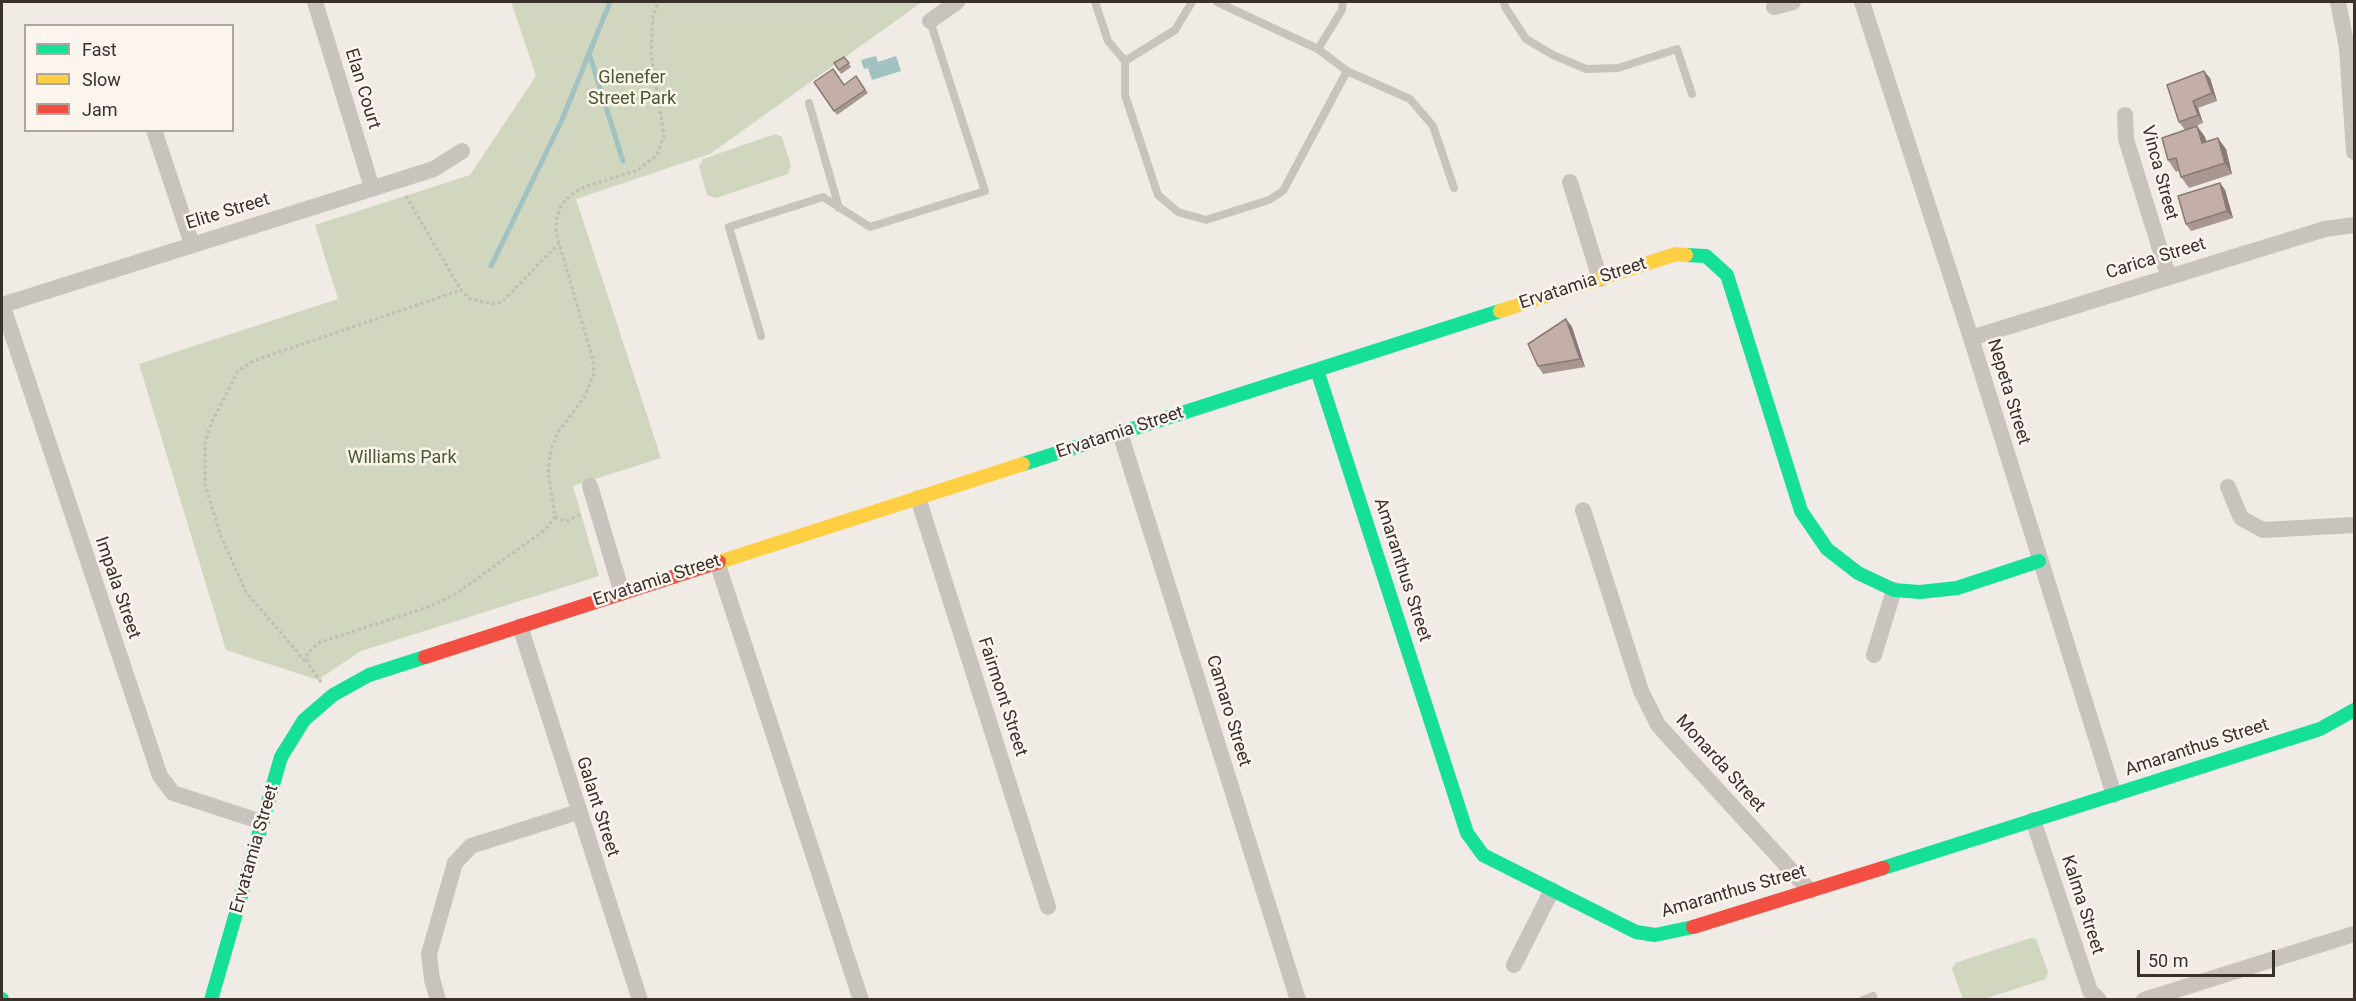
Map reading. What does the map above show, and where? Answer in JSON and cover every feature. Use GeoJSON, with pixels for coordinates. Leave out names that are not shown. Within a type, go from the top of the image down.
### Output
{"type":"FeatureCollection","features":[{"type":"Feature","properties":{"kind":"street","name":"Elan Court"},"geometry":{"type":"LineString","coordinates":[[315,2],[372,188]]}},
{"type":"Feature","properties":{"kind":"street"},"geometry":{"type":"LineString","coordinates":[[930,21],[957,2]]}},
{"type":"Feature","properties":{"kind":"street"},"geometry":{"type":"LineString","coordinates":[[1774,7],[1793,2]]}},
{"type":"Feature","properties":{"kind":"street","name":"Nepeta Street"},"geometry":{"type":"LineString","coordinates":[[1862,2],[1971,338],[2114,795]]}},
{"type":"Feature","properties":{"kind":"street"},"geometry":{"type":"LineString","coordinates":[[2338,2],[2347,48],[2355,152]]}},
{"type":"Feature","properties":{"kind":"street","name":"Vinca Street"},"geometry":{"type":"LineString","coordinates":[[2125,115],[2126,139],[2168,275]]}},
{"type":"Feature","properties":{"kind":"street"},"geometry":{"type":"LineString","coordinates":[[155,132],[192,244]]}},
{"type":"Feature","properties":{"kind":"street","name":"Elite Street"},"geometry":{"type":"LineString","coordinates":[[2,304],[434,169],[462,151]]}},
{"type":"Feature","properties":{"kind":"street"},"geometry":{"type":"LineString","coordinates":[[1570,182],[1600,279]]}},
{"type":"Feature","properties":{"kind":"street","name":"Carica Street"},"geometry":{"type":"LineString","coordinates":[[1971,338],[2168,275],[2325,229],[2355,225]]}},
{"type":"Feature","properties":{"kind":"street","name":"Ervatamia Street"},"geometry":{"type":"LineString","coordinates":[[211,999],[281,757],[304,720],[333,695],[369,675],[1676,254],[1706,256],[1727,275],[1801,512],[1827,549],[1858,573],[1894,590],[1920,592],[1957,588],[2039,561]]}},
{"type":"Feature","properties":{"kind":"street","name":"Impala Street"},"geometry":{"type":"LineString","coordinates":[[2,304],[160,776],[172,793],[262,822]]}},
{"type":"Feature","properties":{"kind":"street","name":"Amaranthus Street"},"geometry":{"type":"LineString","coordinates":[[1317,370],[1467,833],[1483,855],[1636,932],[1654,935],[1680,931],[1810,891],[2320,729],[2355,710]]}},
{"type":"Feature","properties":{"kind":"street","name":"Camaro Street"},"geometry":{"type":"LineString","coordinates":[[1120,433],[1298,999]]}},
{"type":"Feature","properties":{"kind":"street"},"geometry":{"type":"LineString","coordinates":[[590,486],[622,593]]}},
{"type":"Feature","properties":{"kind":"street"},"geometry":{"type":"LineString","coordinates":[[2228,487],[2241,518],[2263,530],[2355,525]]}},
{"type":"Feature","properties":{"kind":"street","name":"Fairmont Street"},"geometry":{"type":"LineString","coordinates":[[918,498],[1048,907]]}},
{"type":"Feature","properties":{"kind":"street","name":"Monarda Street"},"geometry":{"type":"LineString","coordinates":[[1583,510],[1641,691],[1658,725],[1810,891]]}},
{"type":"Feature","properties":{"kind":"street"},"geometry":{"type":"LineString","coordinates":[[717,562],[861,999]]}},
{"type":"Feature","properties":{"kind":"street"},"geometry":{"type":"LineString","coordinates":[[1874,655],[1894,590]]}},
{"type":"Feature","properties":{"kind":"street","name":"Galant Street"},"geometry":{"type":"LineString","coordinates":[[520,626],[640,999]]}},
{"type":"Feature","properties":{"kind":"street"},"geometry":{"type":"LineString","coordinates":[[438,999],[432,979],[429,954],[455,863],[471,846],[578,812]]}},
{"type":"Feature","properties":{"kind":"street","name":"Kalma Street"},"geometry":{"type":"LineString","coordinates":[[2033,820],[2090,991],[2099,999]]}},
{"type":"Feature","properties":{"kind":"street"},"geometry":{"type":"LineString","coordinates":[[1514,965],[1552,890]]}},
{"type":"Feature","properties":{"kind":"street"},"geometry":{"type":"LineString","coordinates":[[2144,999],[2355,934]]}},
{"type":"Feature","properties":{"kind":"lane"},"geometry":{"type":"LineString","coordinates":[[1095,2],[1108,41],[1125,61],[1125,95],[1158,195],[1178,212],[1206,220],[1269,200],[1283,191],[1347,71]]}},
{"type":"Feature","properties":{"kind":"lane"},"geometry":{"type":"LineString","coordinates":[[1125,61],[1175,30],[1192,2]]}},
{"type":"Feature","properties":{"kind":"lane"},"geometry":{"type":"LineString","coordinates":[[1217,2],[1318,49],[1347,71],[1410,99],[1433,126],[1454,188]]}},
{"type":"Feature","properties":{"kind":"lane"},"geometry":{"type":"LineString","coordinates":[[1318,49],[1342,10],[1343,2]]}},
{"type":"Feature","properties":{"kind":"lane"},"geometry":{"type":"LineString","coordinates":[[1504,2],[1526,39],[1553,55],[1586,69],[1618,68],[1677,49],[1692,94]]}},
{"type":"Feature","properties":{"kind":"lane"},"geometry":{"type":"LineString","coordinates":[[761,336],[729,227],[823,197],[870,227],[985,191],[930,21]]}},
{"type":"Feature","properties":{"kind":"lane"},"geometry":{"type":"LineString","coordinates":[[809,104],[839,208]]}},
{"type":"Feature","properties":{"kind":"lane"},"geometry":{"type":"LineString","coordinates":[[1863,999],[1873,996],[1874,999]]}},
{"type":"Feature","properties":{"kind":"path"},"geometry":{"type":"LineString","coordinates":[[306,662],[307,654],[318,642],[431,606],[454,595],[545,530],[555,517],[548,471],[551,450],[558,432],[585,396],[594,374],[593,360],[558,243],[557,217],[569,195],[584,187],[638,170],[657,155],[664,135],[651,54],[653,16],[658,2]]}},
{"type":"Feature","properties":{"kind":"path"},"geometry":{"type":"LineString","coordinates":[[397,181],[461,290],[470,299],[493,304],[502,302],[558,243]]}},
{"type":"Feature","properties":{"kind":"path"},"geometry":{"type":"LineString","coordinates":[[333,695],[246,592],[220,534],[205,484],[205,443],[211,424],[238,371],[254,361],[461,290]]}},
{"type":"Feature","properties":{"kind":"path"},"geometry":{"type":"LineString","coordinates":[[555,517],[566,520],[596,508]]}},
{"type":"Feature","properties":{"kind":"green space","name":"Williams Park"},"geometry":{"type":"Polygon","coordinates":[[[511,2],[922,2],[710,154],[576,199],[661,458],[573,486],[599,576],[361,651],[318,680],[226,650],[139,364],[338,299],[315,225],[470,175],[536,76],[511,2]]]}},
{"type":"Feature","properties":{"kind":"green space"},"geometry":{"type":"Polygon","coordinates":[[[775,134],[782,137],[791,166],[788,174],[716,198],[707,195],[699,166],[703,159],[775,134]]]}},
{"type":"Feature","properties":{"kind":"green space"},"geometry":{"type":"Polygon","coordinates":[[[2031,938],[2036,939],[2048,972],[2046,979],[1984,999],[1963,999],[1952,969],[1955,963],[2031,938]]]}},
{"type":"Feature","properties":{"kind":"water"},"geometry":{"type":"Polygon","coordinates":[[[876,56],[878,62],[896,56],[901,71],[872,80],[868,68],[864,69],[861,60],[876,56]]]}},
{"type":"Feature","properties":{"kind":"building"},"geometry":{"type":"Polygon","coordinates":[[[844,57],[849,63],[839,70],[834,63],[844,57]]]}},
{"type":"Feature","properties":{"kind":"building"},"geometry":{"type":"Polygon","coordinates":[[[833,69],[844,85],[856,76],[865,90],[834,111],[814,82],[833,69]]]}},
{"type":"Feature","properties":{"kind":"building"},"geometry":{"type":"Polygon","coordinates":[[[2204,71],[2212,93],[2193,101],[2198,115],[2179,122],[2167,85],[2204,71]]]}},
{"type":"Feature","properties":{"kind":"building"},"geometry":{"type":"Polygon","coordinates":[[[2197,126],[2202,143],[2218,138],[2225,163],[2181,177],[2176,158],[2168,160],[2162,138],[2197,126]]]}},
{"type":"Feature","properties":{"kind":"building"},"geometry":{"type":"Polygon","coordinates":[[[2220,183],[2227,211],[2186,224],[2178,196],[2220,183]]]}},
{"type":"Feature","properties":{"kind":"building"},"geometry":{"type":"Polygon","coordinates":[[[1566,319],[1580,359],[1538,366],[1528,344],[1566,319]]]}},
{"type":"Feature","properties":{"kind":"waterway"},"geometry":{"type":"LineString","coordinates":[[491,266],[562,120],[610,2]]}},
{"type":"Feature","properties":{"kind":"waterway"},"geometry":{"type":"LineString","coordinates":[[590,56],[623,161]]}},
{"type":"Feature","properties":{"kind":"traffic: fast"},"geometry":{"type":"LineString","coordinates":[[1686,255],[1706,256],[1727,275],[1801,511],[1827,549],[1858,573],[1894,590],[1920,592],[1957,588],[2039,561]]}},
{"type":"Feature","properties":{"kind":"traffic: fast"},"geometry":{"type":"LineString","coordinates":[[1023,464],[1500,311]]}},
{"type":"Feature","properties":{"kind":"traffic: fast"},"geometry":{"type":"LineString","coordinates":[[1317,370],[1467,833],[1483,855],[1636,932],[1655,935],[1693,927]]}},
{"type":"Feature","properties":{"kind":"traffic: fast"},"geometry":{"type":"LineString","coordinates":[[211,1000],[281,757],[304,720],[333,695],[369,675],[425,657]]}},
{"type":"Feature","properties":{"kind":"traffic: fast"},"geometry":{"type":"LineString","coordinates":[[1883,868],[2320,729],[2354,710]]}},
{"type":"Feature","properties":{"kind":"traffic: slow"},"geometry":{"type":"LineString","coordinates":[[1500,311],[1676,254],[1686,255]]}},
{"type":"Feature","properties":{"kind":"traffic: slow"},"geometry":{"type":"LineString","coordinates":[[719,562],[1023,464]]}},
{"type":"Feature","properties":{"kind":"traffic: jam"},"geometry":{"type":"LineString","coordinates":[[425,657],[719,562]]}},
{"type":"Feature","properties":{"kind":"traffic: jam"},"geometry":{"type":"LineString","coordinates":[[1693,927],[1883,868]]}},
{"type":"Feature","properties":{"kind":"park label","name":"Glenefer Street Park"},"geometry":{"type":"Point","coordinates":[632,88]}}]}
